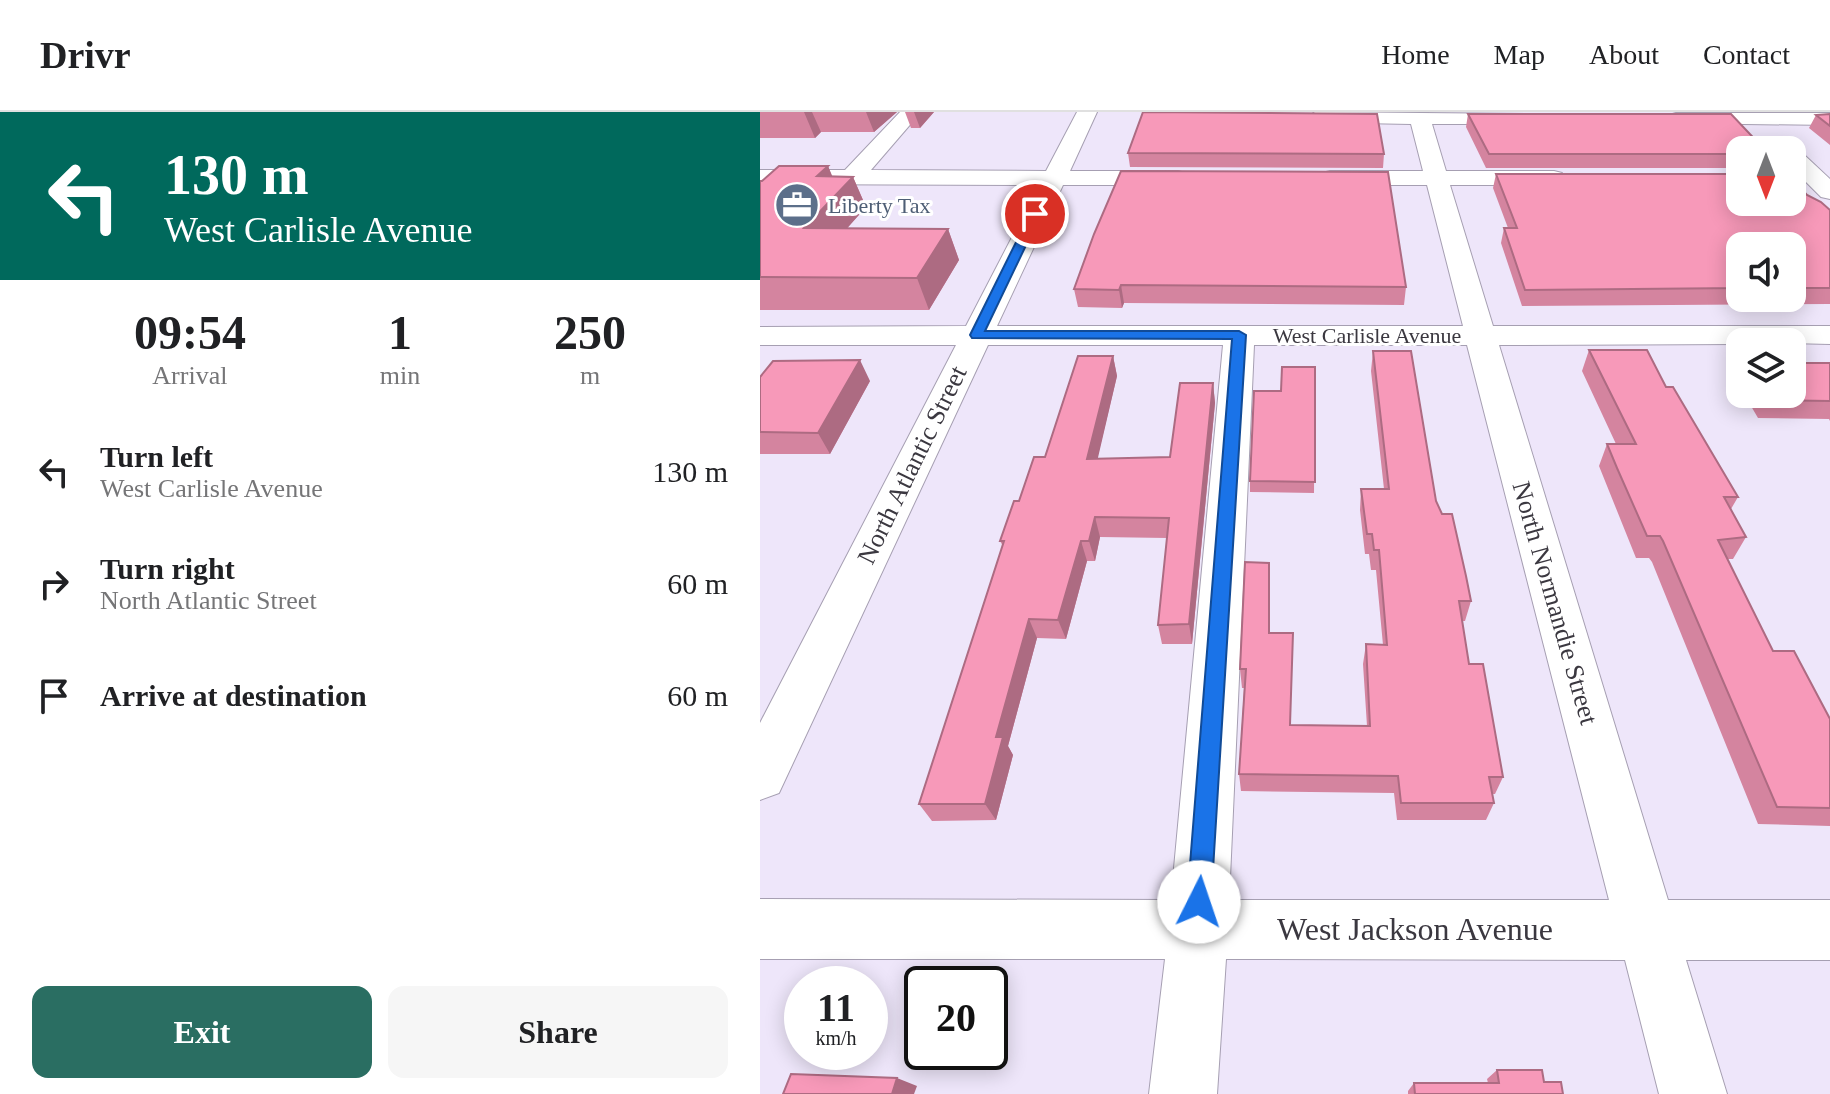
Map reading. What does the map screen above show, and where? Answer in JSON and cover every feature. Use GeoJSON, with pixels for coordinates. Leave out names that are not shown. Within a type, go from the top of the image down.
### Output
{"type":"FeatureCollection","features":[{"type":"Feature","properties":{"kind":"street"},"geometry":{"type":"LineString","coordinates":[[852,177],[911,112]]}},
{"type":"Feature","properties":{"kind":"street","name":"North Atlantic Street"},"geometry":{"type":"LineString","coordinates":[[760,776],[1087,112]]}},
{"type":"Feature","properties":{"kind":"street"},"geometry":{"type":"LineString","coordinates":[[1297,118],[1419,115],[1549,118]]}},
{"type":"Feature","properties":{"kind":"street","name":"North Normandie Street"},"geometry":{"type":"LineString","coordinates":[[1419,115],[1693,1094]]}},
{"type":"Feature","properties":{"kind":"street"},"geometry":{"type":"LineString","coordinates":[[1749,115],[1771,136]]}},
{"type":"Feature","properties":{"kind":"street"},"geometry":{"type":"LineString","coordinates":[[1657,119],[1749,115],[1830,119]]}},
{"type":"Feature","properties":{"kind":"street"},"geometry":{"type":"LineString","coordinates":[[760,177],[1198,178]]}},
{"type":"Feature","properties":{"kind":"street"},"geometry":{"type":"LineString","coordinates":[[760,204],[788,177]]}},
{"type":"Feature","properties":{"kind":"street"},"geometry":{"type":"LineString","coordinates":[[1306,178],[1585,178]]}},
{"type":"Feature","properties":{"kind":"street"},"geometry":{"type":"LineString","coordinates":[[1183,1094],[1198,929],[1239,335]]}},
{"type":"Feature","properties":{"kind":"street","name":"West Carlisle Avenue"},"geometry":{"type":"LineString","coordinates":[[760,336],[1830,335]]}},
{"type":"Feature","properties":{"kind":"street","name":"West Jackson Avenue"},"geometry":{"type":"LineString","coordinates":[[760,929],[1830,930]]}},
{"type":"Feature","properties":{"kind":"building"},"geometry":{"type":"Polygon","coordinates":[[[1143,112],[1377,114],[1384,154],[1128,153],[1143,112]]]}},
{"type":"Feature","properties":{"kind":"building"},"geometry":{"type":"Polygon","coordinates":[[[1468,114],[1731,114],[1752,136],[1726,136],[1726,154],[1489,154],[1468,114]]]}},
{"type":"Feature","properties":{"kind":"building"},"geometry":{"type":"Polygon","coordinates":[[[1830,114],[1830,126],[1816,115],[1830,114]]]}},
{"type":"Feature","properties":{"kind":"building"},"geometry":{"type":"Polygon","coordinates":[[[779,166],[828,166],[817,176],[853,177],[804,228],[948,229],[917,278],[760,277],[760,181],[779,166]]]}},
{"type":"Feature","properties":{"kind":"building"},"geometry":{"type":"Polygon","coordinates":[[[1121,171],[1388,172],[1406,287],[1121,285],[1119,290],[1074,289],[1121,171]]]}},
{"type":"Feature","properties":{"kind":"building"},"geometry":{"type":"Polygon","coordinates":[[[1496,174],[1726,174],[1726,216],[1806,216],[1806,194],[1830,210],[1830,288],[1806,288],[1806,232],[1726,232],[1726,288],[1525,290],[1504,228],[1517,228],[1496,174]]]}},
{"type":"Feature","properties":{"kind":"building"},"geometry":{"type":"Polygon","coordinates":[[[1589,350],[1647,350],[1666,387],[1673,387],[1738,497],[1724,497],[1746,537],[1718,540],[1773,651],[1794,651],[1830,719],[1830,808],[1777,807],[1663,541],[1660,536],[1647,536],[1607,444],[1636,444],[1589,350]]]}},
{"type":"Feature","properties":{"kind":"building"},"geometry":{"type":"Polygon","coordinates":[[[1373,351],[1411,351],[1436,501],[1442,514],[1452,514],[1471,601],[1459,601],[1469,664],[1483,664],[1503,777],[1489,777],[1494,803],[1401,803],[1398,776],[1239,774],[1246,669],[1240,669],[1245,562],[1269,563],[1269,633],[1293,633],[1290,725],[1370,726],[1366,644],[1387,645],[1379,550],[1374,550],[1372,534],[1367,534],[1361,489],[1389,489],[1373,351]]]}},
{"type":"Feature","properties":{"kind":"building"},"geometry":{"type":"Polygon","coordinates":[[[1078,356],[1113,356],[1087,459],[1170,457],[1180,383],[1213,383],[1189,624],[1158,625],[1169,518],[1095,517],[1089,541],[1081,541],[1058,620],[1029,619],[996,737],[1003,737],[985,804],[919,804],[1004,541],[1000,541],[1014,501],[1019,501],[1034,457],[1045,457],[1078,356]]]}},
{"type":"Feature","properties":{"kind":"building"},"geometry":{"type":"Polygon","coordinates":[[[860,360],[818,433],[760,432],[760,377],[773,361],[860,360]]]}},
{"type":"Feature","properties":{"kind":"building"},"geometry":{"type":"Polygon","coordinates":[[[1806,363],[1830,363],[1830,401],[1806,401],[1806,363]]]}},
{"type":"Feature","properties":{"kind":"building"},"geometry":{"type":"Polygon","coordinates":[[[1282,367],[1315,367],[1315,482],[1250,481],[1254,391],[1281,391],[1282,367]]]}},
{"type":"Feature","properties":{"kind":"building"},"geometry":{"type":"Polygon","coordinates":[[[1497,1070],[1542,1070],[1544,1082],[1561,1082],[1563,1094],[1415,1094],[1414,1083],[1499,1083],[1497,1070]]]}},
{"type":"Feature","properties":{"kind":"building"},"geometry":{"type":"Polygon","coordinates":[[[791,1074],[897,1078],[892,1094],[783,1094],[791,1074]]]}},
{"type":"Feature","properties":{"kind":"place","name":"Liberty Tax"},"geometry":{"type":"Point","coordinates":[797,205]}},
{"type":"Feature","properties":{"kind":"route"},"geometry":{"type":"LineString","coordinates":[[1035,214],[977,335],[1239,335],[1199,902]]}}]}
